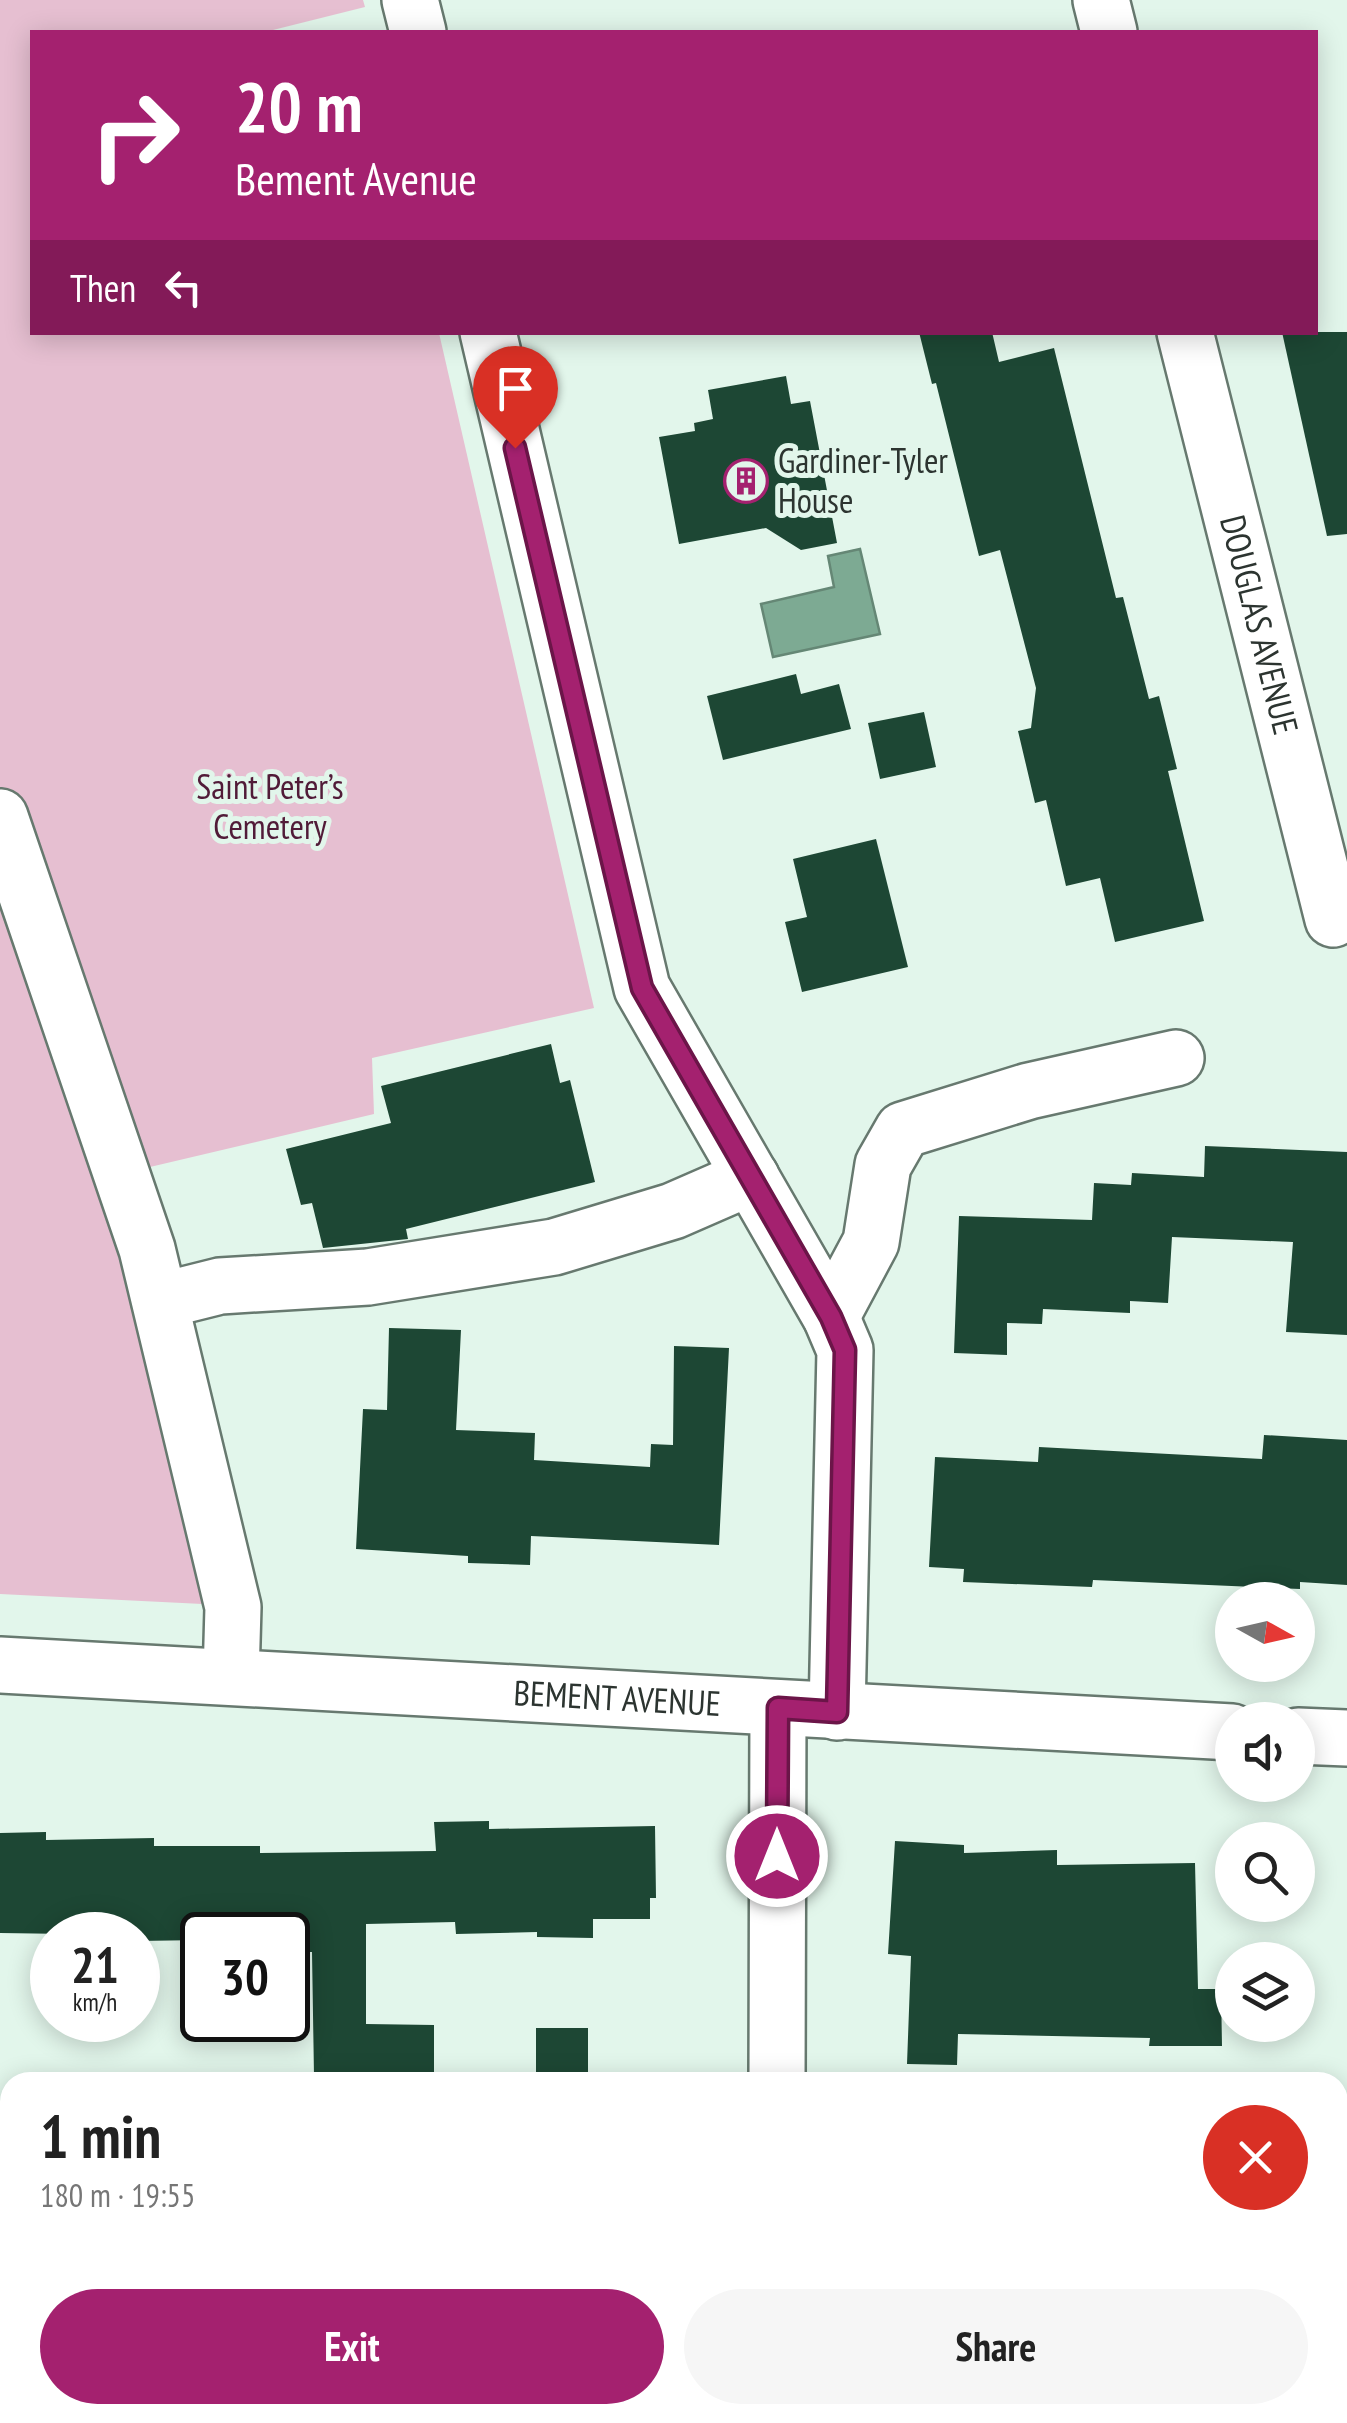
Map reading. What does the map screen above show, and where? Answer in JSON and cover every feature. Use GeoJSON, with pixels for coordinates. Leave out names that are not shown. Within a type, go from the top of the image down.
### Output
{"type":"FeatureCollection","features":[{"type":"Feature","properties":{"kind":"street"},"geometry":{"type":"LineString","coordinates":[[410,0],[418,30]]}},
{"type":"Feature","properties":{"kind":"street"},"geometry":{"type":"LineString","coordinates":[[1101,0],[1108,30]]}},
{"type":"Feature","properties":{"kind":"street"},"geometry":{"type":"LineString","coordinates":[[489,335],[642,988],[831,1317],[845,1350],[837,1712]]}},
{"type":"Feature","properties":{"kind":"street","name":"DOUGLAS AVENUE"},"geometry":{"type":"LineString","coordinates":[[1186,335],[1332,919]]}},
{"type":"Feature","properties":{"kind":"street"},"geometry":{"type":"LineString","coordinates":[[0,818],[148,1249],[233,1607],[231,1678]]}},
{"type":"Feature","properties":{"kind":"street"},"geometry":{"type":"LineString","coordinates":[[831,1317],[871,1242],[883,1165],[903,1130],[1029,1091],[1176,1058]]}},
{"type":"Feature","properties":{"kind":"street"},"geometry":{"type":"LineString","coordinates":[[160,1301],[220,1286],[368,1276],[554,1247],[673,1210],[751,1177]]}},
{"type":"Feature","properties":{"kind":"street","name":"BEMENT AVENUE"},"geometry":{"type":"LineString","coordinates":[[0,1666],[1215,1731]]}},
{"type":"Feature","properties":{"kind":"street"},"geometry":{"type":"LineString","coordinates":[[777,2072],[778,1708]]}},
{"type":"Feature","properties":{"kind":"street"},"geometry":{"type":"LineString","coordinates":[[1315,1737],[1347,1738]]}},
{"type":"Feature","properties":{"kind":"green space","name":"Saint Peter’s Cemetery"},"geometry":{"type":"Polygon","coordinates":[[[0,0],[363,0],[365,7],[273,30],[30,30],[30,335],[439,335],[594,1008],[372,1058],[374,1114],[133,1171],[243,1606],[0,1594],[0,0]]]}},
{"type":"Feature","properties":{"kind":"shaded area"},"geometry":{"type":"Polygon","coordinates":[[[860,549],[880,634],[773,657],[761,604],[834,587],[828,556],[860,549]]]}},
{"type":"Feature","properties":{"kind":"building"},"geometry":{"type":"Polygon","coordinates":[[[1347,332],[1347,534],[1327,536],[1283,335],[1347,332]]]}},
{"type":"Feature","properties":{"kind":"building"},"geometry":{"type":"Polygon","coordinates":[[[920,335],[993,335],[999,362],[1054,348],[1116,598],[1123,597],[1149,699],[1159,696],[1177,769],[1168,771],[1204,921],[1115,942],[1100,878],[1066,886],[1046,800],[1035,803],[1018,731],[1031,728],[1036,688],[1000,550],[979,556],[936,383],[932,384],[920,335]]]}},
{"type":"Feature","properties":{"kind":"building","name":"Gardiner-Tyler House"},"geometry":{"type":"Polygon","coordinates":[[[786,376],[791,404],[810,401],[837,543],[801,550],[766,528],[679,544],[659,437],[695,431],[694,423],[713,419],[708,390],[786,376]]]}},
{"type":"Feature","properties":{"kind":"building"},"geometry":{"type":"Polygon","coordinates":[[[796,674],[801,694],[839,684],[851,729],[723,760],[707,696],[796,674]]]}},
{"type":"Feature","properties":{"kind":"building"},"geometry":{"type":"Polygon","coordinates":[[[924,712],[936,767],[880,779],[868,723],[924,712]]]}},
{"type":"Feature","properties":{"kind":"building"},"geometry":{"type":"Polygon","coordinates":[[[876,839],[908,967],[802,992],[785,922],[807,917],[793,859],[876,839]]]}},
{"type":"Feature","properties":{"kind":"building"},"geometry":{"type":"Polygon","coordinates":[[[551,1044],[560,1083],[570,1080],[595,1182],[406,1229],[408,1239],[323,1248],[312,1203],[301,1205],[286,1149],[391,1123],[381,1086],[551,1044]]]}},
{"type":"Feature","properties":{"kind":"building"},"geometry":{"type":"Polygon","coordinates":[[[1205,1146],[1347,1152],[1347,1335],[1286,1332],[1293,1242],[1172,1237],[1168,1303],[1130,1301],[1130,1313],[1043,1309],[1042,1324],[1007,1323],[1007,1355],[954,1353],[959,1216],[1092,1220],[1094,1183],[1131,1185],[1132,1173],[1204,1177],[1205,1146]]]}},
{"type":"Feature","properties":{"kind":"building"},"geometry":{"type":"Polygon","coordinates":[[[389,1328],[461,1330],[456,1430],[535,1433],[534,1460],[650,1467],[651,1444],[673,1445],[674,1346],[729,1348],[719,1545],[531,1536],[530,1565],[468,1563],[468,1556],[356,1549],[363,1409],[387,1410],[389,1328]]]}},
{"type":"Feature","properties":{"kind":"building"},"geometry":{"type":"Polygon","coordinates":[[[1264,1435],[1347,1440],[1347,1585],[1093,1580],[1092,1587],[963,1582],[964,1569],[929,1567],[935,1457],[1038,1462],[1039,1447],[1262,1459],[1264,1435]]]}},
{"type":"Feature","properties":{"kind":"building"},"geometry":{"type":"Polygon","coordinates":[[[489,1821],[489,1829],[655,1826],[656,1898],[650,1898],[650,1919],[593,1919],[593,1938],[537,1937],[537,1932],[456,1934],[455,1922],[366,1924],[366,2024],[434,2025],[434,2072],[314,2072],[310,1912],[180,1912],[180,1940],[160,1941],[160,1912],[30,1912],[30,1933],[0,1933],[0,1833],[46,1832],[46,1840],[154,1838],[154,1846],[260,1846],[260,1853],[436,1851],[434,1822],[489,1821]]]}},
{"type":"Feature","properties":{"kind":"building"},"geometry":{"type":"Polygon","coordinates":[[[895,1841],[964,1845],[964,1853],[1057,1850],[1057,1865],[1195,1863],[1198,1989],[1215,1989],[1215,2042],[1222,2042],[1222,2046],[1149,2046],[1150,2038],[958,2034],[957,2065],[907,2064],[911,1956],[888,1954],[895,1841]]]}},
{"type":"Feature","properties":{"kind":"building"},"geometry":{"type":"Polygon","coordinates":[[[536,2028],[588,2028],[588,2072],[536,2072],[536,2028]]]}},
{"type":"Feature","properties":{"kind":"place","name":"Gardiner-Tyler House"},"geometry":{"type":"Point","coordinates":[746,481]}},
{"type":"Feature","properties":{"kind":"route"},"geometry":{"type":"LineString","coordinates":[[515,448],[642,988],[831,1317],[845,1350],[837,1712],[778,1708],[777,1856]]}}]}
